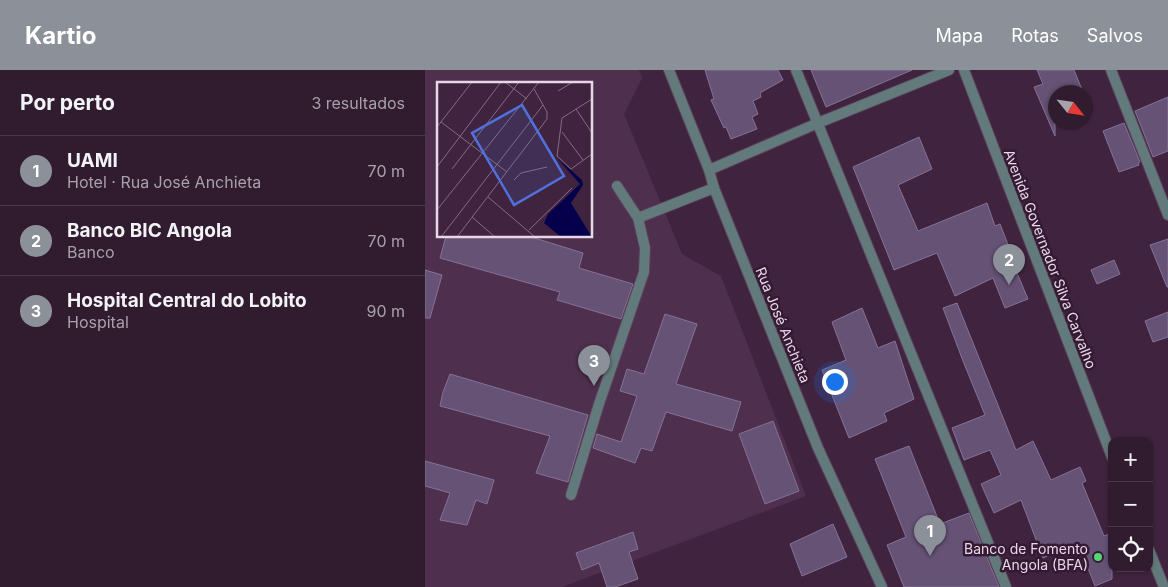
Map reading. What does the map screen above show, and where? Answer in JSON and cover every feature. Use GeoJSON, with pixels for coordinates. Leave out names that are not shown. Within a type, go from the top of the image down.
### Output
{"type":"FeatureCollection","features":[{"type":"Feature","properties":{"kind":"street","name":"Rua José Anchieta"},"geometry":{"type":"LineString","coordinates":[[669,70],[818,448],[882,587]]}},
{"type":"Feature","properties":{"kind":"street"},"geometry":{"type":"LineString","coordinates":[[796,70],[1006,587]]}},
{"type":"Feature","properties":{"kind":"street"},"geometry":{"type":"LineString","coordinates":[[709,170],[949,70]]}},
{"type":"Feature","properties":{"kind":"street","name":"Avenida Governador Silva Carvalho"},"geometry":{"type":"LineString","coordinates":[[964,70],[1108,447]]}},
{"type":"Feature","properties":{"kind":"street"},"geometry":{"type":"LineString","coordinates":[[1111,70],[1168,215]]}},
{"type":"Feature","properties":{"kind":"street"},"geometry":{"type":"LineString","coordinates":[[571,495],[599,404],[644,272],[645,248],[639,218],[617,186]]}},
{"type":"Feature","properties":{"kind":"street"},"geometry":{"type":"LineString","coordinates":[[639,218],[714,188]]}},
{"type":"Feature","properties":{"kind":"street"},"geometry":{"type":"LineString","coordinates":[[1153,560],[1164,587]]}},
{"type":"Feature","properties":{"kind":"shaded area"},"geometry":{"type":"Polygon","coordinates":[[[425,70],[639,70],[642,78],[624,114],[682,254],[721,276],[806,496],[562,587],[425,587],[425,70]]]}},
{"type":"Feature","properties":{"kind":"building"},"geometry":{"type":"Polygon","coordinates":[[[705,70],[778,70],[783,80],[760,93],[761,97],[753,101],[758,114],[752,117],[757,129],[731,139],[711,100],[714,99],[705,70]]]}},
{"type":"Feature","properties":{"kind":"building"},"geometry":{"type":"Polygon","coordinates":[[[811,70],[912,70],[826,107],[811,70]]]}},
{"type":"Feature","properties":{"kind":"building"},"geometry":{"type":"Polygon","coordinates":[[[1037,70],[1074,70],[1080,85],[1048,85],[1048,120],[1034,87],[1043,84],[1037,70]]]}},
{"type":"Feature","properties":{"kind":"building"},"geometry":{"type":"Polygon","coordinates":[[[1168,97],[1168,151],[1153,157],[1135,111],[1168,97]]]}},
{"type":"Feature","properties":{"kind":"building"},"geometry":{"type":"Polygon","coordinates":[[[1124,123],[1140,162],[1138,163],[1139,165],[1119,172],[1103,131],[1124,123]]]}},
{"type":"Feature","properties":{"kind":"building"},"geometry":{"type":"Polygon","coordinates":[[[919,137],[932,169],[898,185],[918,231],[987,203],[995,226],[1000,224],[1014,260],[1012,261],[1028,299],[1005,308],[993,278],[955,296],[937,253],[894,270],[853,167],[919,137]]]}},
{"type":"Feature","properties":{"kind":"building"},"geometry":{"type":"Polygon","coordinates":[[[445,238],[534,238],[583,253],[579,268],[633,284],[621,319],[557,300],[560,292],[440,258],[445,238]]]}},
{"type":"Feature","properties":{"kind":"building"},"geometry":{"type":"Polygon","coordinates":[[[1168,239],[1168,287],[1167,287],[1150,245],[1168,239]]]}},
{"type":"Feature","properties":{"kind":"building"},"geometry":{"type":"Polygon","coordinates":[[[1114,260],[1120,274],[1097,284],[1091,270],[1114,260]]]}},
{"type":"Feature","properties":{"kind":"building"},"geometry":{"type":"Polygon","coordinates":[[[425,270],[442,275],[430,318],[425,318],[425,270]]]}},
{"type":"Feature","properties":{"kind":"building"},"geometry":{"type":"Polygon","coordinates":[[[957,303],[1016,450],[1033,441],[1051,480],[1080,467],[1086,481],[1082,483],[1104,536],[1108,534],[1108,572],[1112,572],[1112,579],[1095,586],[1078,543],[1043,558],[1021,500],[994,513],[981,484],[1001,475],[990,450],[964,460],[952,428],[985,415],[943,308],[957,303]]]}},
{"type":"Feature","properties":{"kind":"building"},"geometry":{"type":"Polygon","coordinates":[[[862,308],[878,348],[895,341],[914,399],[884,413],[887,421],[849,438],[822,370],[846,360],[832,322],[862,308]]]}},
{"type":"Feature","properties":{"kind":"building"},"geometry":{"type":"Polygon","coordinates":[[[1168,312],[1168,337],[1153,342],[1145,321],[1168,312]]]}},
{"type":"Feature","properties":{"kind":"building"},"geometry":{"type":"Polygon","coordinates":[[[665,314],[697,324],[676,384],[741,402],[732,431],[666,412],[652,451],[641,448],[635,463],[593,448],[597,434],[621,442],[637,396],[620,391],[627,369],[644,374],[665,314]]]}},
{"type":"Feature","properties":{"kind":"building"},"geometry":{"type":"Polygon","coordinates":[[[450,374],[588,415],[568,482],[536,473],[550,436],[440,406],[450,374]]]}},
{"type":"Feature","properties":{"kind":"building"},"geometry":{"type":"Polygon","coordinates":[[[773,421],[799,491],[765,504],[739,434],[773,421]]]}},
{"type":"Feature","properties":{"kind":"building"},"geometry":{"type":"Polygon","coordinates":[[[909,446],[940,524],[969,513],[999,587],[904,587],[887,545],[906,537],[875,459],[909,446]]]}},
{"type":"Feature","properties":{"kind":"building"},"geometry":{"type":"Polygon","coordinates":[[[425,461],[494,480],[487,504],[476,500],[467,525],[440,520],[450,493],[425,486],[425,461]]]}},
{"type":"Feature","properties":{"kind":"building"},"geometry":{"type":"Polygon","coordinates":[[[833,524],[847,557],[802,576],[790,544],[833,524]]]}},
{"type":"Feature","properties":{"kind":"building"},"geometry":{"type":"Polygon","coordinates":[[[633,532],[638,549],[629,552],[638,579],[615,587],[607,587],[599,563],[582,570],[576,553],[633,532]]]}},
{"type":"Feature","properties":{"kind":"place","name":"Banco BIC Angola"},"geometry":{"type":"Point","coordinates":[1009,285]}},
{"type":"Feature","properties":{"kind":"place","name":"Hospital Central do Lobito"},"geometry":{"type":"Point","coordinates":[594,386]}},
{"type":"Feature","properties":{"kind":"place","name":"UAMI"},"geometry":{"type":"Point","coordinates":[930,556]}},
{"type":"Feature","properties":{"kind":"place","name":"Banco de Fomento Angola (BFA)"},"geometry":{"type":"Point","coordinates":[1098,557]}}]}
